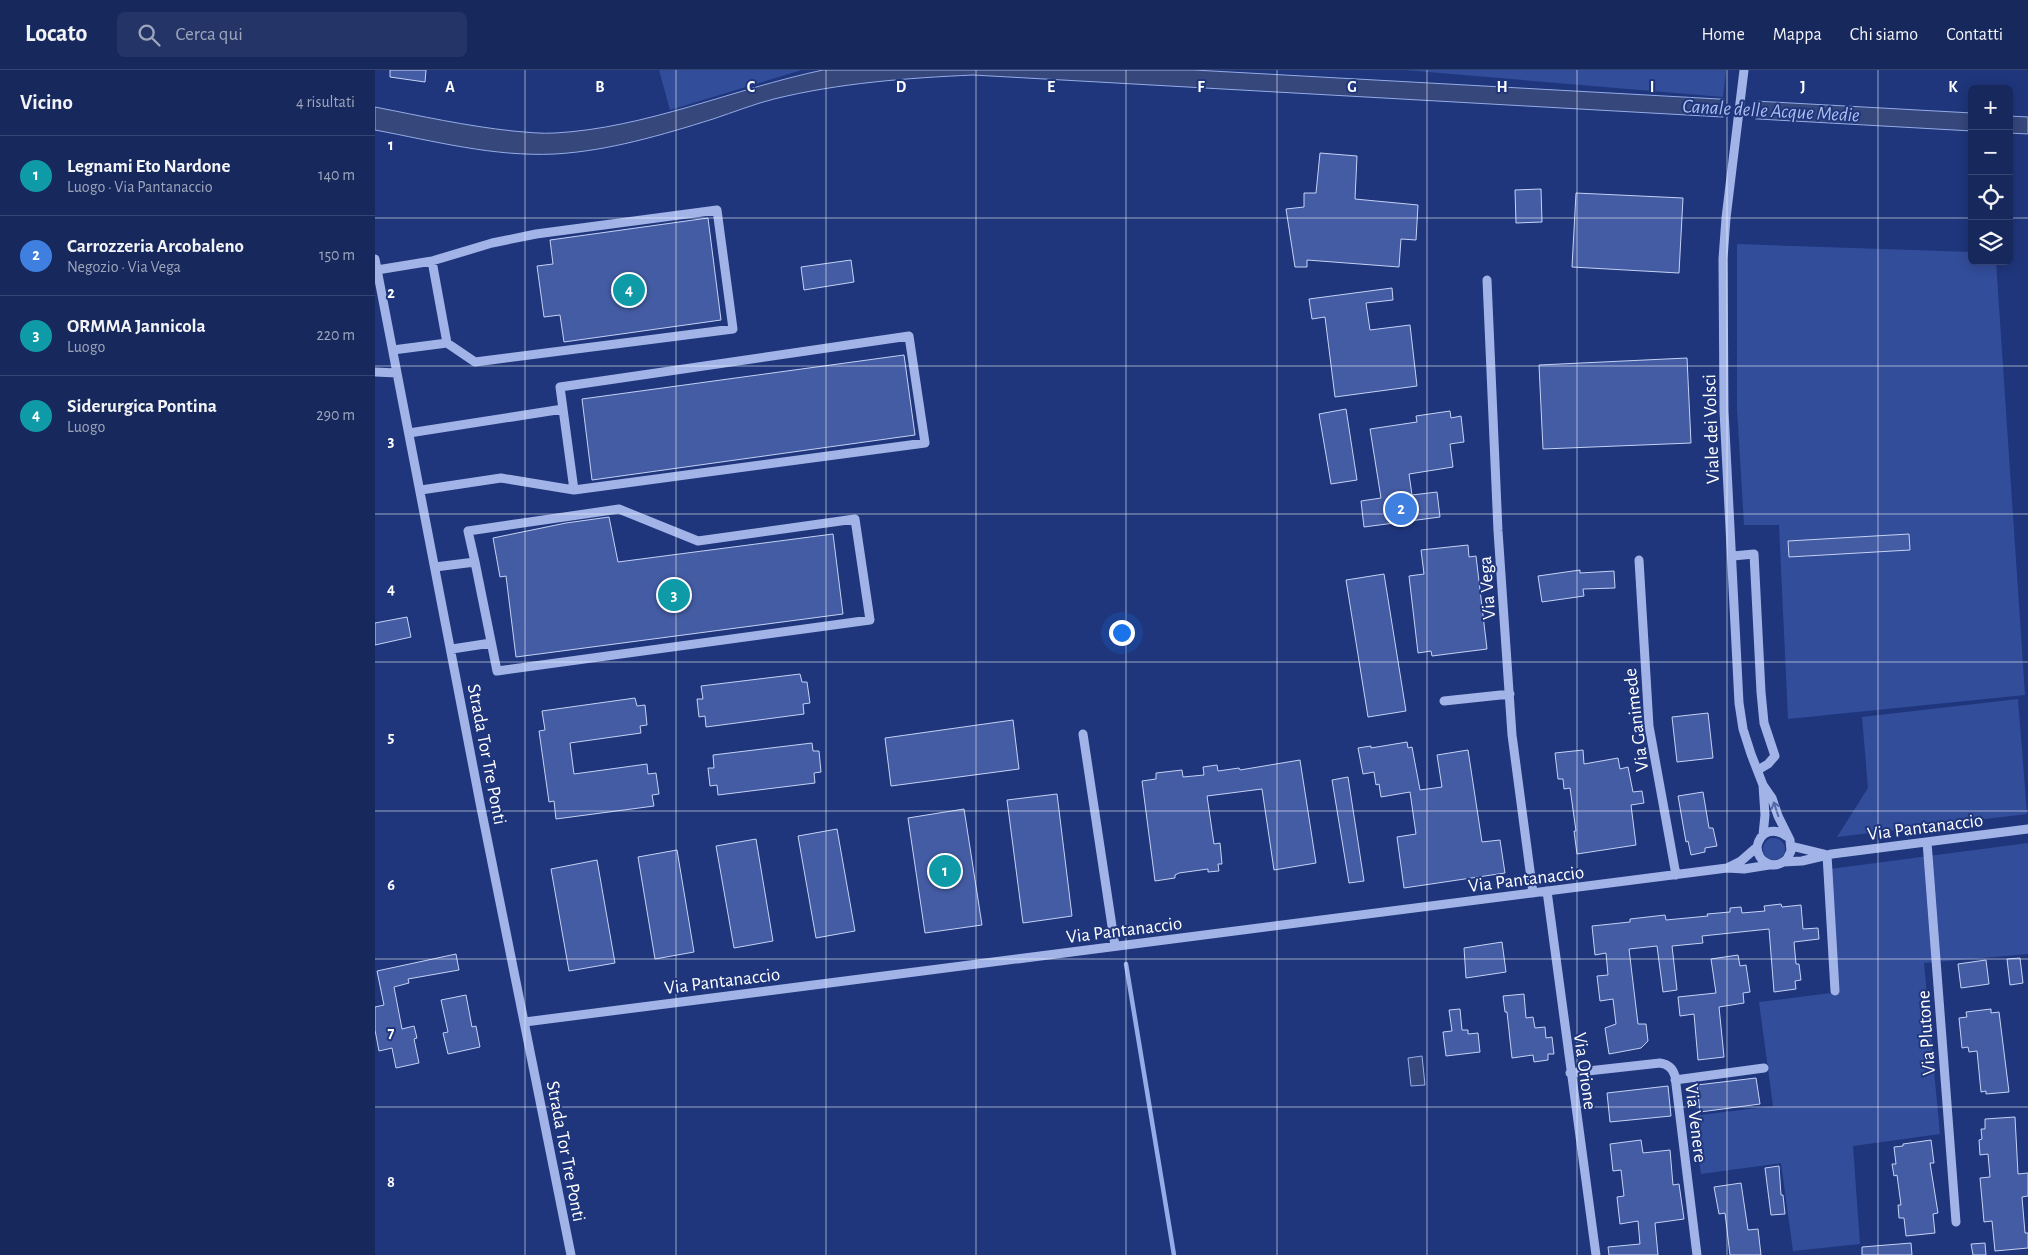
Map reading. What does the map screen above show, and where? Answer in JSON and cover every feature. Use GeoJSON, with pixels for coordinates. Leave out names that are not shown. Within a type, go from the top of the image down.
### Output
{"type":"FeatureCollection","features":[{"type":"Feature","properties":{"kind":"street","name":"Viale dei Volsci"},"geometry":{"type":"LineString","coordinates":[[1745,70],[1726,218],[1723,259],[1724,411],[1733,556],[1739,703],[1747,740],[1763,785],[1765,815],[1763,835]]}},
{"type":"Feature","properties":{"kind":"street"},"geometry":{"type":"LineString","coordinates":[[377,270],[432,261],[492,243],[529,235],[717,210],[733,330],[475,362],[447,343],[393,350]]}},
{"type":"Feature","properties":{"kind":"street","name":"Strada Tor Tre Ponti"},"geometry":{"type":"LineString","coordinates":[[375,259],[452,649],[481,808],[571,1255]]}},
{"type":"Feature","properties":{"kind":"street"},"geometry":{"type":"LineString","coordinates":[[432,261],[447,343]]}},
{"type":"Feature","properties":{"kind":"street","name":"Via Vega"},"geometry":{"type":"LineString","coordinates":[[1487,280],[1498,530],[1510,694],[1511,736],[1533,893]]}},
{"type":"Feature","properties":{"kind":"street"},"geometry":{"type":"LineString","coordinates":[[421,490],[501,478],[574,490],[925,443],[909,336],[560,387],[574,490]]}},
{"type":"Feature","properties":{"kind":"street"},"geometry":{"type":"LineString","coordinates":[[375,372],[397,373]]}},
{"type":"Feature","properties":{"kind":"street"},"geometry":{"type":"LineString","coordinates":[[409,433],[563,409]]}},
{"type":"Feature","properties":{"kind":"street"},"geometry":{"type":"LineString","coordinates":[[619,509],[698,541],[855,519],[870,620],[497,671],[475,562],[468,531],[619,509]]}},
{"type":"Feature","properties":{"kind":"street"},"geometry":{"type":"LineString","coordinates":[[1733,556],[1755,554],[1764,723],[1775,756],[1772,761],[1758,770]]}},
{"type":"Feature","properties":{"kind":"street","name":"Via Ganimede"},"geometry":{"type":"LineString","coordinates":[[1639,560],[1649,726],[1676,875]]}},
{"type":"Feature","properties":{"kind":"street"},"geometry":{"type":"LineString","coordinates":[[435,566],[475,562]]}},
{"type":"Feature","properties":{"kind":"street"},"geometry":{"type":"LineString","coordinates":[[452,649],[491,643]]}},
{"type":"Feature","properties":{"kind":"street"},"geometry":{"type":"LineString","coordinates":[[1443,701],[1510,694]]}},
{"type":"Feature","properties":{"kind":"street"},"geometry":{"type":"LineString","coordinates":[[1083,734],[1115,946]]}},
{"type":"Feature","properties":{"kind":"street","name":"Viale dei Volsci"},"geometry":{"type":"LineString","coordinates":[[1763,785],[1773,798],[1787,836]]}},
{"type":"Feature","properties":{"kind":"street","name":"Via Pantanaccio"},"geometry":{"type":"LineString","coordinates":[[1783,862],[1802,861],[1827,855],[2028,829]]}},
{"type":"Feature","properties":{"kind":"street"},"geometry":{"type":"LineString","coordinates":[[1777,831],[1787,836],[1791,846],[1790,856],[1783,862],[1774,865],[1759,858],[1757,846],[1763,835],[1777,831]]}},
{"type":"Feature","properties":{"kind":"street","name":"Via Plutone"},"geometry":{"type":"LineString","coordinates":[[1927,842],[1956,1222]]}},
{"type":"Feature","properties":{"kind":"street","name":"Via Pantanaccio"},"geometry":{"type":"LineString","coordinates":[[1727,868],[1741,860],[1757,846]]}},
{"type":"Feature","properties":{"kind":"street","name":"Via Pantanaccio"},"geometry":{"type":"LineString","coordinates":[[1791,846],[1827,855]]}},
{"type":"Feature","properties":{"kind":"street"},"geometry":{"type":"LineString","coordinates":[[1827,855],[1835,991]]}},
{"type":"Feature","properties":{"kind":"street","name":"Via Pantanaccio"},"geometry":{"type":"LineString","coordinates":[[525,1022],[1727,868],[1744,869],[1769,864]]}},
{"type":"Feature","properties":{"kind":"street","name":"Via Orione"},"geometry":{"type":"LineString","coordinates":[[1547,891],[1596,1255]]}},
{"type":"Feature","properties":{"kind":"street","name":"Via Venere"},"geometry":{"type":"LineString","coordinates":[[1570,1073],[1664,1063],[1672,1069],[1675,1080],[1697,1255]]}},
{"type":"Feature","properties":{"kind":"street"},"geometry":{"type":"LineString","coordinates":[[1675,1080],[1764,1068]]}},
{"type":"Feature","properties":{"kind":"shaded area"},"geometry":{"type":"Polygon","coordinates":[[[659,70],[802,70],[670,110],[659,70]]]}},
{"type":"Feature","properties":{"kind":"shaded area"},"geometry":{"type":"Polygon","coordinates":[[[1404,70],[1726,70],[1723,97],[1404,70]]]}},
{"type":"Feature","properties":{"kind":"shaded area"},"geometry":{"type":"Polygon","coordinates":[[[1737,244],[1968,252],[1968,265],[1996,265],[2025,695],[1788,719],[1779,525],[1744,525],[1737,408],[1737,244]]]}},
{"type":"Feature","properties":{"kind":"shaded area"},"geometry":{"type":"Polygon","coordinates":[[[2018,699],[2027,814],[1837,837],[1868,788],[1862,717],[2018,699]]]}},
{"type":"Feature","properties":{"kind":"shaded area"},"geometry":{"type":"Polygon","coordinates":[[[1774,838],[1784,845],[1785,849],[1778,859],[1774,860],[1764,853],[1763,849],[1770,839],[1774,838]]]}},
{"type":"Feature","properties":{"kind":"shaded area"},"geometry":{"type":"Polygon","coordinates":[[[2028,843],[2028,954],[1924,963],[1940,1134],[1853,1146],[1860,1244],[1793,1251],[1781,1163],[1701,1174],[1692,1116],[1773,1106],[1759,1002],[1839,992],[1830,869],[2028,843]]]}},
{"type":"Feature","properties":{"kind":"water","name":"Canale delle Acque Medie"},"geometry":{"type":"Polygon","coordinates":[[[823,70],[1194,70],[1968,113],[1968,131],[973,75],[873,82],[799,93],[615,146],[555,154],[487,151],[375,130],[375,107],[461,124],[513,131],[550,133],[589,130],[656,116],[823,70]]]}},
{"type":"Feature","properties":{"kind":"water"},"geometry":{"type":"Polygon","coordinates":[[[2013,116],[2028,117],[2028,134],[2013,133],[2013,116]]]}},
{"type":"Feature","properties":{"kind":"water"},"geometry":{"type":"Polygon","coordinates":[[[1422,1056],[1425,1085],[1411,1086],[1408,1058],[1422,1056]]]}},
{"type":"Feature","properties":{"kind":"pier"},"geometry":{"type":"Polygon","coordinates":[[[1725,97],[1758,99],[1755,121],[1723,120],[1725,97]]]}},
{"type":"Feature","properties":{"kind":"building"},"geometry":{"type":"Polygon","coordinates":[[[390,70],[426,70],[425,82],[390,77],[390,70]]]}},
{"type":"Feature","properties":{"kind":"building"},"geometry":{"type":"Polygon","coordinates":[[[1320,153],[1357,156],[1355,199],[1418,205],[1416,240],[1401,239],[1399,267],[1307,260],[1307,267],[1295,267],[1286,209],[1304,207],[1304,193],[1316,193],[1320,153]]]}},
{"type":"Feature","properties":{"kind":"building"},"geometry":{"type":"Polygon","coordinates":[[[1541,189],[1542,222],[1516,223],[1515,190],[1541,189]]]}},
{"type":"Feature","properties":{"kind":"building"},"geometry":{"type":"Polygon","coordinates":[[[1576,193],[1683,198],[1679,273],[1572,267],[1576,193]]]}},
{"type":"Feature","properties":{"kind":"building"},"geometry":{"type":"Polygon","coordinates":[[[708,218],[721,320],[564,342],[560,315],[544,317],[537,266],[553,264],[550,240],[708,218]]]}},
{"type":"Feature","properties":{"kind":"building"},"geometry":{"type":"Polygon","coordinates":[[[851,260],[854,282],[804,290],[801,267],[851,260]]]}},
{"type":"Feature","properties":{"kind":"building"},"geometry":{"type":"Polygon","coordinates":[[[1392,288],[1393,300],[1366,303],[1370,330],[1410,325],[1417,386],[1335,397],[1325,317],[1312,319],[1309,299],[1392,288]]]}},
{"type":"Feature","properties":{"kind":"building"},"geometry":{"type":"Polygon","coordinates":[[[904,355],[915,435],[592,480],[582,399],[904,355]]]}},
{"type":"Feature","properties":{"kind":"building"},"geometry":{"type":"Polygon","coordinates":[[[1687,358],[1691,443],[1543,449],[1539,365],[1687,358]]]}},
{"type":"Feature","properties":{"kind":"building"},"geometry":{"type":"Polygon","coordinates":[[[1346,409],[1357,480],[1331,484],[1319,414],[1346,409]]]}},
{"type":"Feature","properties":{"kind":"building"},"geometry":{"type":"Polygon","coordinates":[[[1450,411],[1451,418],[1461,416],[1464,442],[1450,444],[1453,467],[1409,474],[1412,495],[1437,492],[1440,517],[1364,527],[1361,501],[1381,498],[1370,429],[1417,422],[1416,416],[1450,411]]]}},
{"type":"Feature","properties":{"kind":"building"},"geometry":{"type":"Polygon","coordinates":[[[609,517],[618,562],[833,534],[843,614],[516,657],[506,576],[500,577],[493,538],[566,523],[609,517]]]}},
{"type":"Feature","properties":{"kind":"building"},"geometry":{"type":"Polygon","coordinates":[[[1909,534],[1910,550],[1789,557],[1788,541],[1909,534]]]}},
{"type":"Feature","properties":{"kind":"building"},"geometry":{"type":"Polygon","coordinates":[[[1468,545],[1469,557],[1476,556],[1487,649],[1432,656],[1431,651],[1418,653],[1409,576],[1424,574],[1421,550],[1468,545]]]}},
{"type":"Feature","properties":{"kind":"building"},"geometry":{"type":"Polygon","coordinates":[[[1580,570],[1580,573],[1614,571],[1615,588],[1583,589],[1584,596],[1542,602],[1538,576],[1580,570]]]}},
{"type":"Feature","properties":{"kind":"building"},"geometry":{"type":"Polygon","coordinates":[[[1384,574],[1406,711],[1368,717],[1346,580],[1384,574]]]}},
{"type":"Feature","properties":{"kind":"building"},"geometry":{"type":"Polygon","coordinates":[[[407,617],[411,637],[375,645],[375,623],[407,617]]]}},
{"type":"Feature","properties":{"kind":"building"},"geometry":{"type":"Polygon","coordinates":[[[800,674],[802,682],[807,682],[810,703],[803,704],[804,714],[706,727],[705,716],[699,717],[697,699],[703,699],[701,686],[800,674]]]}},
{"type":"Feature","properties":{"kind":"building"},"geometry":{"type":"Polygon","coordinates":[[[635,698],[637,706],[645,705],[647,725],[640,726],[641,733],[570,743],[574,774],[647,764],[648,774],[656,773],[659,794],[652,795],[654,806],[556,819],[554,801],[549,802],[539,731],[545,730],[542,711],[635,698]]]}},
{"type":"Feature","properties":{"kind":"building"},"geometry":{"type":"Polygon","coordinates":[[[1708,713],[1713,758],[1677,762],[1672,717],[1708,713]]]}},
{"type":"Feature","properties":{"kind":"building"},"geometry":{"type":"Polygon","coordinates":[[[1013,720],[1019,769],[891,786],[885,738],[1013,720]]]}},
{"type":"Feature","properties":{"kind":"building"},"geometry":{"type":"Polygon","coordinates":[[[1407,742],[1408,748],[1412,747],[1420,790],[1442,787],[1437,755],[1468,750],[1482,842],[1500,840],[1505,873],[1404,888],[1397,837],[1416,834],[1410,792],[1381,797],[1379,784],[1376,785],[1374,772],[1363,774],[1358,748],[1371,746],[1371,748],[1407,742]]]}},
{"type":"Feature","properties":{"kind":"building"},"geometry":{"type":"Polygon","coordinates":[[[812,743],[813,751],[819,751],[821,772],[814,773],[815,783],[718,795],[717,785],[710,786],[708,768],[714,768],[713,755],[812,743]]]}},
{"type":"Feature","properties":{"kind":"building"},"geometry":{"type":"Polygon","coordinates":[[[1583,750],[1584,764],[1618,758],[1620,769],[1628,767],[1633,792],[1642,791],[1644,803],[1631,805],[1636,845],[1577,854],[1570,788],[1564,789],[1563,779],[1558,779],[1555,753],[1583,750]]]}},
{"type":"Feature","properties":{"kind":"building"},"geometry":{"type":"Polygon","coordinates":[[[1300,760],[1316,863],[1274,870],[1262,789],[1207,796],[1214,844],[1220,843],[1222,864],[1218,864],[1219,871],[1208,872],[1208,869],[1179,873],[1175,875],[1175,878],[1155,881],[1142,781],[1156,779],[1156,773],[1182,770],[1183,777],[1204,775],[1203,767],[1217,765],[1218,771],[1239,768],[1240,770],[1300,760]]]}},
{"type":"Feature","properties":{"kind":"building"},"geometry":{"type":"Polygon","coordinates":[[[1348,777],[1364,881],[1349,883],[1332,780],[1348,777]]]}},
{"type":"Feature","properties":{"kind":"building"},"geometry":{"type":"Polygon","coordinates":[[[1703,792],[1709,828],[1713,828],[1717,846],[1705,848],[1705,852],[1691,855],[1688,841],[1686,842],[1678,796],[1703,792]]]}},
{"type":"Feature","properties":{"kind":"building"},"geometry":{"type":"Polygon","coordinates":[[[1057,794],[1072,916],[1023,923],[1007,800],[1057,794]]]}},
{"type":"Feature","properties":{"kind":"building"},"geometry":{"type":"Polygon","coordinates":[[[964,809],[982,925],[925,933],[908,818],[964,809]]]}},
{"type":"Feature","properties":{"kind":"building"},"geometry":{"type":"Polygon","coordinates":[[[837,829],[855,931],[816,938],[798,836],[837,829]]]}},
{"type":"Feature","properties":{"kind":"building"},"geometry":{"type":"Polygon","coordinates":[[[756,839],[773,941],[734,948],[716,846],[756,839]]]}},
{"type":"Feature","properties":{"kind":"building"},"geometry":{"type":"Polygon","coordinates":[[[677,850],[694,952],[655,959],[638,857],[677,850]]]}},
{"type":"Feature","properties":{"kind":"building"},"geometry":{"type":"Polygon","coordinates":[[[597,860],[615,963],[569,971],[551,869],[597,860]]]}},
{"type":"Feature","properties":{"kind":"building"},"geometry":{"type":"Polygon","coordinates":[[[1781,904],[1782,907],[1801,905],[1803,929],[1818,928],[1819,939],[1794,942],[1796,964],[1799,964],[1801,980],[1795,981],[1796,989],[1774,992],[1769,929],[1702,936],[1703,943],[1672,946],[1677,990],[1663,992],[1657,946],[1629,949],[1638,1024],[1646,1024],[1648,1041],[1641,1048],[1609,1054],[1605,1028],[1616,1024],[1613,999],[1600,1001],[1597,976],[1608,975],[1606,953],[1595,955],[1592,926],[1630,922],[1630,919],[1665,915],[1666,920],[1708,916],[1707,914],[1730,912],[1730,908],[1741,907],[1742,913],[1765,911],[1764,906],[1781,904]]]}},
{"type":"Feature","properties":{"kind":"building"},"geometry":{"type":"Polygon","coordinates":[[[1502,942],[1506,972],[1466,978],[1464,948],[1502,942]]]}},
{"type":"Feature","properties":{"kind":"building"},"geometry":{"type":"Polygon","coordinates":[[[456,954],[459,970],[408,979],[409,983],[394,987],[402,1029],[414,1026],[417,1038],[414,1039],[419,1063],[396,1068],[392,1048],[379,1051],[375,1030],[375,1007],[384,1005],[377,971],[456,954]]]}},
{"type":"Feature","properties":{"kind":"building"},"geometry":{"type":"Polygon","coordinates":[[[1738,955],[1740,966],[1746,965],[1750,992],[1743,993],[1744,1003],[1719,1007],[1724,1057],[1698,1060],[1694,1014],[1680,1016],[1678,997],[1716,993],[1711,959],[1738,955]]]}},
{"type":"Feature","properties":{"kind":"building"},"geometry":{"type":"Polygon","coordinates":[[[2020,958],[2023,983],[2010,985],[2007,959],[2020,958]]]}},
{"type":"Feature","properties":{"kind":"building"},"geometry":{"type":"Polygon","coordinates":[[[1986,960],[1989,984],[1961,988],[1958,964],[1986,960]]]}},
{"type":"Feature","properties":{"kind":"building"},"geometry":{"type":"Polygon","coordinates":[[[1524,994],[1526,1018],[1533,1017],[1535,1028],[1545,1027],[1546,1038],[1552,1037],[1554,1054],[1548,1054],[1548,1060],[1534,1062],[1533,1055],[1512,1058],[1507,1012],[1505,1012],[1503,996],[1524,994]]]}},
{"type":"Feature","properties":{"kind":"building"},"geometry":{"type":"Polygon","coordinates":[[[466,995],[472,1027],[476,1026],[480,1047],[448,1054],[443,1033],[448,1032],[441,1000],[466,995]]]}},
{"type":"Feature","properties":{"kind":"building"},"geometry":{"type":"Polygon","coordinates":[[[1460,1009],[1462,1030],[1468,1030],[1468,1034],[1478,1033],[1480,1052],[1446,1056],[1443,1032],[1452,1031],[1449,1010],[1460,1009]]]}},
{"type":"Feature","properties":{"kind":"building"},"geometry":{"type":"Polygon","coordinates":[[[1991,1009],[1991,1013],[1999,1012],[2009,1092],[1986,1094],[1986,1091],[1981,1092],[1977,1051],[1969,1052],[1968,1047],[1962,1048],[1959,1018],[1967,1017],[1966,1012],[1991,1009]]]}},
{"type":"Feature","properties":{"kind":"building"},"geometry":{"type":"Polygon","coordinates":[[[1756,1078],[1760,1104],[1700,1112],[1697,1085],[1756,1078]]]}},
{"type":"Feature","properties":{"kind":"building"},"geometry":{"type":"Polygon","coordinates":[[[1668,1086],[1671,1116],[1610,1122],[1607,1093],[1668,1086]]]}},
{"type":"Feature","properties":{"kind":"building"},"geometry":{"type":"Polygon","coordinates":[[[2015,1117],[2018,1174],[2028,1173],[2028,1196],[2022,1197],[2025,1233],[2028,1233],[2028,1248],[1995,1251],[1992,1221],[1984,1222],[1980,1178],[1990,1177],[1988,1154],[1980,1155],[1979,1140],[1982,1139],[1981,1129],[1985,1129],[1985,1119],[2015,1117]]]}},
{"type":"Feature","properties":{"kind":"building"},"geometry":{"type":"Polygon","coordinates":[[[1641,1140],[1643,1153],[1670,1150],[1673,1185],[1679,1184],[1684,1219],[1655,1223],[1658,1255],[1609,1255],[1608,1247],[1640,1244],[1638,1221],[1620,1224],[1617,1197],[1624,1196],[1621,1170],[1613,1171],[1610,1144],[1641,1140]]]}},
{"type":"Feature","properties":{"kind":"building"},"geometry":{"type":"Polygon","coordinates":[[[1931,1140],[1934,1163],[1930,1163],[1938,1213],[1933,1214],[1935,1233],[1906,1236],[1904,1218],[1899,1218],[1898,1205],[1901,1205],[1897,1175],[1894,1176],[1892,1164],[1896,1164],[1894,1147],[1931,1140]]]}},
{"type":"Feature","properties":{"kind":"building"},"geometry":{"type":"Polygon","coordinates":[[[1779,1166],[1781,1195],[1783,1195],[1785,1214],[1771,1215],[1765,1168],[1779,1166]]]}},
{"type":"Feature","properties":{"kind":"building"},"geometry":{"type":"Polygon","coordinates":[[[1741,1183],[1748,1230],[1758,1229],[1761,1255],[1730,1255],[1725,1213],[1719,1214],[1714,1187],[1741,1183]]]}},
{"type":"Feature","properties":{"kind":"building"},"geometry":{"type":"Polygon","coordinates":[[[1911,1243],[1912,1255],[1862,1255],[1862,1247],[1911,1243]]]}},
{"type":"Feature","properties":{"kind":"building"},"geometry":{"type":"Polygon","coordinates":[[[1985,1243],[1986,1255],[1973,1255],[1971,1244],[1985,1243]]]}},
{"type":"Feature","properties":{"kind":"waterway"},"geometry":{"type":"LineString","coordinates":[[1126,964],[1174,1255]]}},
{"type":"Feature","properties":{"kind":"place","name":"Siderurgica Pontina"},"geometry":{"type":"Point","coordinates":[629,290]}},
{"type":"Feature","properties":{"kind":"place","name":"Carrozzeria Arcobaleno"},"geometry":{"type":"Point","coordinates":[1401,509]}},
{"type":"Feature","properties":{"kind":"place","name":"ORMMA Jannicola"},"geometry":{"type":"Point","coordinates":[674,595]}},
{"type":"Feature","properties":{"kind":"place","name":"Legnami Eto Nardone"},"geometry":{"type":"Point","coordinates":[945,871]}}]}
